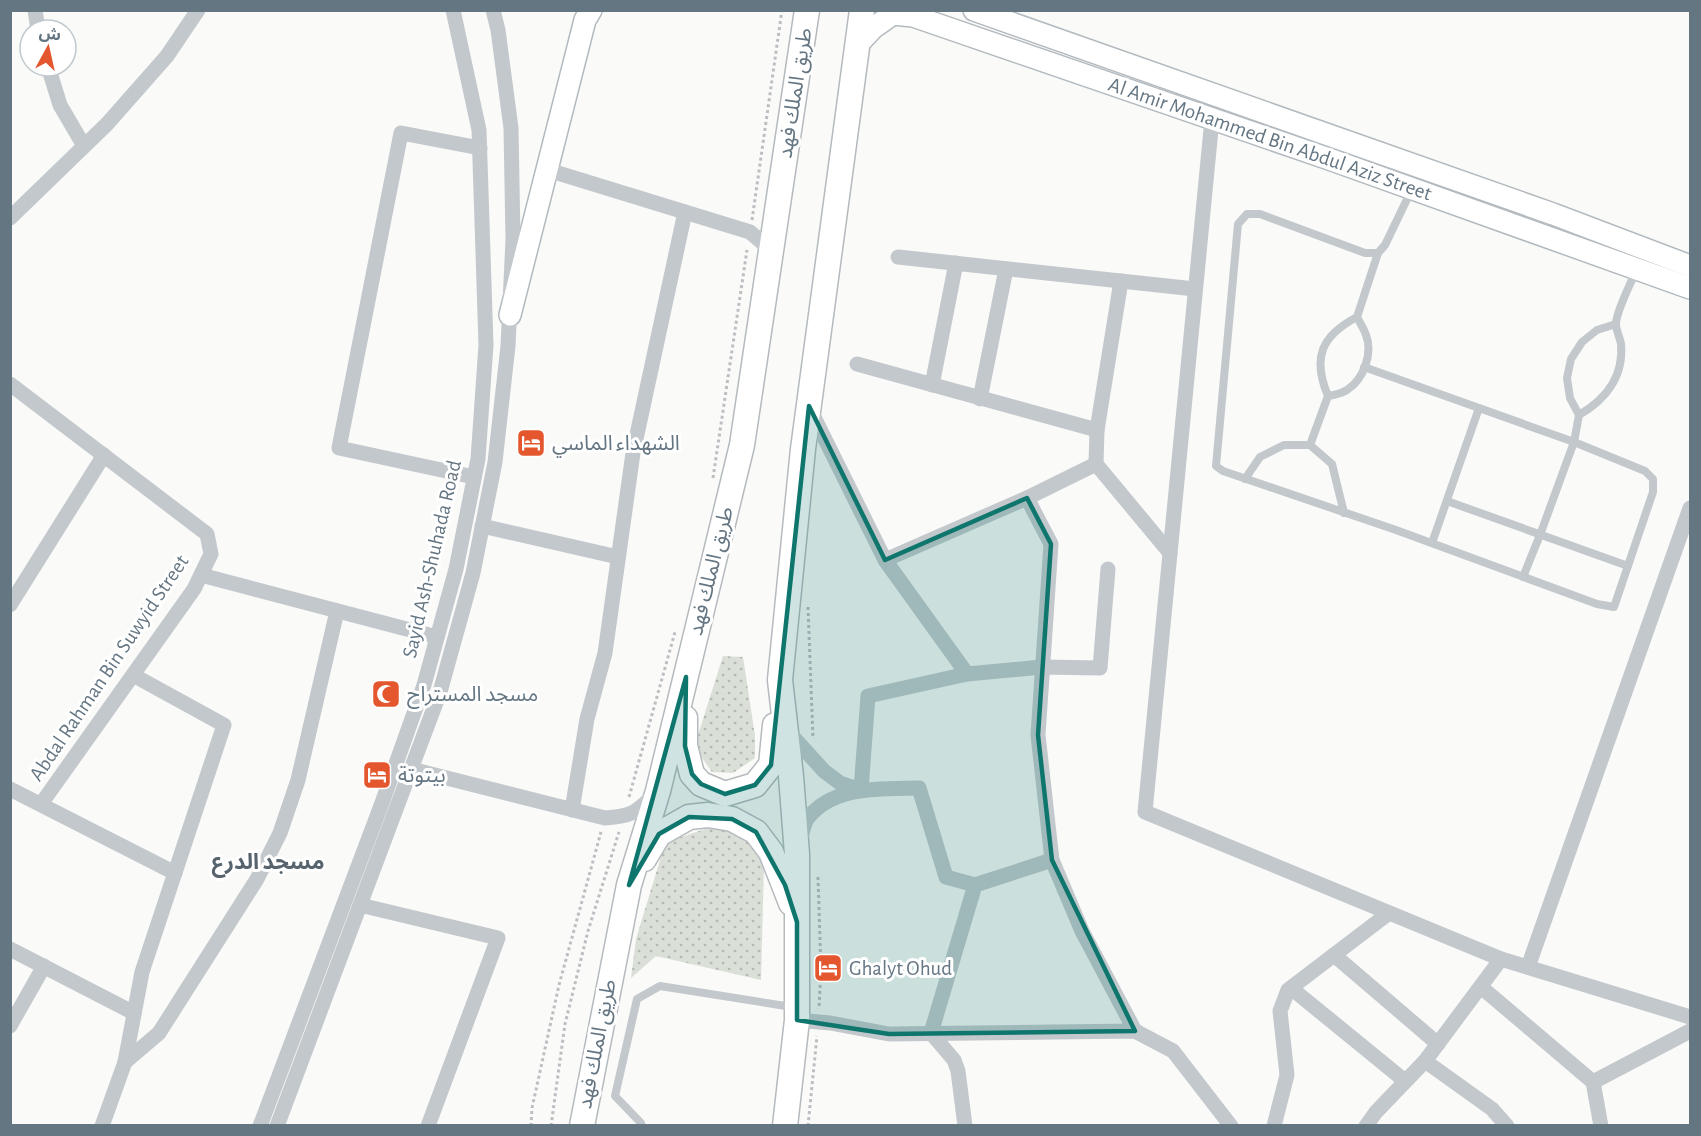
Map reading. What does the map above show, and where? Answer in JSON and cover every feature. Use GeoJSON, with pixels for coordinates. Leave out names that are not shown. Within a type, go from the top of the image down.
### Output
{"type":"FeatureCollection","features":[{"type":"Feature","properties":{"kind":"main road"},"geometry":{"type":"LineString","coordinates":[[510,315],[585,20],[591,10]]}},
{"type":"Feature","properties":{"kind":"main road"},"geometry":{"type":"LineString","coordinates":[[794,10],[801,51]]}},
{"type":"Feature","properties":{"kind":"main road","name":"طريق الملك فهد"},"geometry":{"type":"LineString","coordinates":[[582,1125],[629,885],[658,791],[742,445],[807,10]]}},
{"type":"Feature","properties":{"kind":"main road"},"geometry":{"type":"LineString","coordinates":[[686,677],[685,746],[692,774],[701,784],[725,794],[755,785],[771,765],[808,406],[862,10]]}},
{"type":"Feature","properties":{"kind":"main road","name":"Al Amir Mohammed Bin Abdul Aziz Street"},"geometry":{"type":"LineString","coordinates":[[974,10],[1553,214],[1690,266]]}},
{"type":"Feature","properties":{"kind":"main road","name":"Al Amir Mohammed Bin Abdul Aziz Street"},"geometry":{"type":"LineString","coordinates":[[857,45],[873,28],[893,14],[913,15],[1690,288]]}},
{"type":"Feature","properties":{"kind":"main road"},"geometry":{"type":"LineString","coordinates":[[780,680],[797,854],[797,922],[808,1015],[785,1125]]}},
{"type":"Feature","properties":{"kind":"main road"},"geometry":{"type":"LineString","coordinates":[[629,885],[658,834],[689,817],[708,815],[732,819],[756,832],[771,852],[797,922]]}},
{"type":"Feature","properties":{"kind":"street"},"geometry":{"type":"LineString","coordinates":[[10,218],[107,124],[167,56],[198,10]]}},
{"type":"Feature","properties":{"kind":"street","name":"Sayid Ash-Shuhada Road"},"geometry":{"type":"LineString","coordinates":[[260,1125],[382,803],[424,685],[456,569],[478,459],[486,345],[479,130],[453,10]]}},
{"type":"Feature","properties":{"kind":"street","name":"Sayid Ash-Shuhada Road"},"geometry":{"type":"LineString","coordinates":[[277,1125],[440,692],[473,573],[495,462],[510,315],[513,239],[512,128],[493,10]]}},
{"type":"Feature","properties":{"kind":"street"},"geometry":{"type":"LineString","coordinates":[[52,78],[60,105],[84,146]]}},
{"type":"Feature","properties":{"kind":"street"},"geometry":{"type":"LineString","coordinates":[[1212,119],[1145,812],[1501,959],[1690,1017]]}},
{"type":"Feature","properties":{"kind":"street"},"geometry":{"type":"LineString","coordinates":[[474,477],[339,448],[401,133],[480,148]]}},
{"type":"Feature","properties":{"kind":"street"},"geometry":{"type":"LineString","coordinates":[[548,170],[750,232],[771,250]]}},
{"type":"Feature","properties":{"kind":"street"},"geometry":{"type":"LineString","coordinates":[[572,810],[587,719],[605,653],[633,453],[685,212]]}},
{"type":"Feature","properties":{"kind":"street"},"geometry":{"type":"LineString","coordinates":[[898,257],[1196,289]]}},
{"type":"Feature","properties":{"kind":"street"},"geometry":{"type":"LineString","coordinates":[[932,385],[956,263]]}},
{"type":"Feature","properties":{"kind":"street"},"geometry":{"type":"LineString","coordinates":[[980,399],[1006,268]]}},
{"type":"Feature","properties":{"kind":"street"},"geometry":{"type":"LineString","coordinates":[[1121,281],[1097,430],[1096,464],[1170,553]]}},
{"type":"Feature","properties":{"kind":"street"},"geometry":{"type":"LineString","coordinates":[[857,364],[1097,430]]}},
{"type":"Feature","properties":{"kind":"street"},"geometry":{"type":"LineString","coordinates":[[10,605],[104,455],[12,387]]}},
{"type":"Feature","properties":{"kind":"street"},"geometry":{"type":"LineString","coordinates":[[808,406],[885,560],[967,674]]}},
{"type":"Feature","properties":{"kind":"street","name":"Abdal Rahman Bin Suwyid Street"},"geometry":{"type":"LineString","coordinates":[[41,804],[194,589],[211,554],[207,534],[104,455]]}},
{"type":"Feature","properties":{"kind":"street"},"geometry":{"type":"LineString","coordinates":[[885,560],[1027,498],[1096,464]]}},
{"type":"Feature","properties":{"kind":"street"},"geometry":{"type":"LineString","coordinates":[[1027,498],[1051,544],[1038,735],[1052,860],[1082,931],[1135,1032]]}},
{"type":"Feature","properties":{"kind":"street"},"geometry":{"type":"LineString","coordinates":[[1528,968],[1690,508]]}},
{"type":"Feature","properties":{"kind":"street"},"geometry":{"type":"LineString","coordinates":[[482,526],[618,557]]}},
{"type":"Feature","properties":{"kind":"street"},"geometry":{"type":"LineString","coordinates":[[861,790],[868,696],[967,674],[1042,667],[1100,668],[1108,568]]}},
{"type":"Feature","properties":{"kind":"street"},"geometry":{"type":"LineString","coordinates":[[201,575],[437,637]]}},
{"type":"Feature","properties":{"kind":"street"},"geometry":{"type":"LineString","coordinates":[[125,1062],[159,1033],[257,879],[280,833],[298,780],[337,611]]}},
{"type":"Feature","properties":{"kind":"street"},"geometry":{"type":"LineString","coordinates":[[102,1125],[125,1062],[142,972],[224,725],[133,675]]}},
{"type":"Feature","properties":{"kind":"street"},"geometry":{"type":"LineString","coordinates":[[785,728],[824,771],[840,783],[861,790]]}},
{"type":"Feature","properties":{"kind":"street"},"geometry":{"type":"LineString","coordinates":[[411,769],[605,818],[624,817],[637,812],[658,791]]}},
{"type":"Feature","properties":{"kind":"street"},"geometry":{"type":"LineString","coordinates":[[797,854],[806,821],[826,801],[861,790],[919,788],[946,877],[975,885],[1052,860]]}},
{"type":"Feature","properties":{"kind":"street"},"geometry":{"type":"LineString","coordinates":[[10,789],[175,873]]}},
{"type":"Feature","properties":{"kind":"street"},"geometry":{"type":"LineString","coordinates":[[931,1033],[975,885]]}},
{"type":"Feature","properties":{"kind":"street"},"geometry":{"type":"LineString","coordinates":[[360,905],[498,938],[428,1125]]}},
{"type":"Feature","properties":{"kind":"street"},"geometry":{"type":"LineString","coordinates":[[1274,1125],[1287,1075],[1280,1011],[1288,990],[1389,913]]}},
{"type":"Feature","properties":{"kind":"street"},"geometry":{"type":"LineString","coordinates":[[10,949],[134,1013]]}},
{"type":"Feature","properties":{"kind":"street"},"geometry":{"type":"LineString","coordinates":[[1334,955],[1438,1044]]}},
{"type":"Feature","properties":{"kind":"street"},"geometry":{"type":"LineString","coordinates":[[1366,1125],[1425,1061],[1501,959]]}},
{"type":"Feature","properties":{"kind":"street"},"geometry":{"type":"LineString","coordinates":[[10,1026],[44,966]]}},
{"type":"Feature","properties":{"kind":"street"},"geometry":{"type":"LineString","coordinates":[[1481,987],[1593,1082],[1601,1125]]}},
{"type":"Feature","properties":{"kind":"street"},"geometry":{"type":"LineString","coordinates":[[1291,988],[1406,1081]]}},
{"type":"Feature","properties":{"kind":"street"},"geometry":{"type":"LineString","coordinates":[[808,1015],[830,1023],[889,1034],[1135,1032],[1173,1051],[1231,1125]]}},
{"type":"Feature","properties":{"kind":"street"},"geometry":{"type":"LineString","coordinates":[[1593,1082],[1690,1031]]}},
{"type":"Feature","properties":{"kind":"street"},"geometry":{"type":"LineString","coordinates":[[931,1033],[954,1060],[958,1071],[965,1125]]}},
{"type":"Feature","properties":{"kind":"street"},"geometry":{"type":"LineString","coordinates":[[1425,1061],[1492,1109],[1507,1125]]}},
{"type":"Feature","properties":{"kind":"lane"},"geometry":{"type":"LineString","coordinates":[[1310,445],[1328,396],[1321,379],[1320,369],[1320,359],[1327,341],[1340,326],[1357,317],[1378,253],[1385,245],[1412,189]]}},
{"type":"Feature","properties":{"kind":"lane"},"geometry":{"type":"LineString","coordinates":[[1364,367],[1574,442],[1645,471],[1653,479],[1653,492],[1614,607],[1597,604],[1432,543],[1245,479],[1216,466],[1215,456],[1238,224],[1247,214],[1260,214],[1365,253],[1378,253]]}},
{"type":"Feature","properties":{"kind":"lane"},"geometry":{"type":"LineString","coordinates":[[1579,415],[1597,404],[1611,387],[1619,367],[1621,345],[1616,324],[1636,268]]}},
{"type":"Feature","properties":{"kind":"lane"},"geometry":{"type":"LineString","coordinates":[[1328,396],[1347,390],[1361,376],[1368,356],[1367,336],[1357,317]]}},
{"type":"Feature","properties":{"kind":"lane"},"geometry":{"type":"LineString","coordinates":[[1523,577],[1574,442],[1579,415],[1570,398],[1567,378],[1571,359],[1581,342],[1597,330],[1616,324]]}},
{"type":"Feature","properties":{"kind":"lane"},"geometry":{"type":"LineString","coordinates":[[1432,543],[1479,408]]}},
{"type":"Feature","properties":{"kind":"lane"},"geometry":{"type":"LineString","coordinates":[[1245,479],[1260,457],[1284,445],[1310,445],[1332,464],[1344,513]]}},
{"type":"Feature","properties":{"kind":"lane"},"geometry":{"type":"LineString","coordinates":[[1447,501],[1628,566]]}},
{"type":"Feature","properties":{"kind":"lane"},"geometry":{"type":"LineString","coordinates":[[641,1123],[615,1096],[637,999],[660,986],[808,1015]]}},
{"type":"Feature","properties":{"kind":"path"},"geometry":{"type":"LineString","coordinates":[[713,480],[782,10]]}},
{"type":"Feature","properties":{"kind":"path"},"geometry":{"type":"LineString","coordinates":[[551,1125],[565,1024],[588,931],[624,817],[676,631]]}},
{"type":"Feature","properties":{"kind":"path"},"geometry":{"type":"LineString","coordinates":[[531,1125],[532,1108],[559,985],[605,818]]}},
{"type":"Feature","properties":{"kind":"path"},"geometry":{"type":"LineString","coordinates":[[808,1125],[813,1097],[808,1015],[821,969],[818,874]]}},
{"type":"Feature","properties":{"kind":"highlighted area"},"geometry":{"type":"Polygon","coordinates":[[[809,406],[885,560],[1027,498],[1051,544],[1038,735],[1052,860],[1135,1031],[889,1034],[797,1020],[797,922],[785,885],[756,832],[732,819],[689,817],[659,834],[629,885],[686,677],[685,746],[692,774],[701,784],[725,794],[755,785],[771,765],[809,406]]]}},
{"type":"Feature","properties":{"kind":"shaded area"},"geometry":{"type":"Polygon","coordinates":[[[723,656],[743,657],[755,736],[755,758],[733,773],[712,772],[700,755],[697,738],[723,656]]]}},
{"type":"Feature","properties":{"kind":"shaded area"},"geometry":{"type":"Polygon","coordinates":[[[708,828],[729,830],[752,845],[764,864],[761,980],[656,956],[631,978],[636,939],[664,847],[675,839],[708,828]]]}},
{"type":"Feature","properties":{"kind":"place","name":"الشهداء الماسي"},"geometry":{"type":"Point","coordinates":[531,443]}},
{"type":"Feature","properties":{"kind":"place","name":"مسجد المستراح"},"geometry":{"type":"Point","coordinates":[386,694]}},
{"type":"Feature","properties":{"kind":"place","name":"بيتوتة"},"geometry":{"type":"Point","coordinates":[377,775]}},
{"type":"Feature","properties":{"kind":"place","name":"Ghalyt Ohud"},"geometry":{"type":"Point","coordinates":[828,968]}},
{"type":"Feature","properties":{"kind":"district","name":"مسجد الدرع"},"geometry":{"type":"Point","coordinates":[268,862]}}]}
